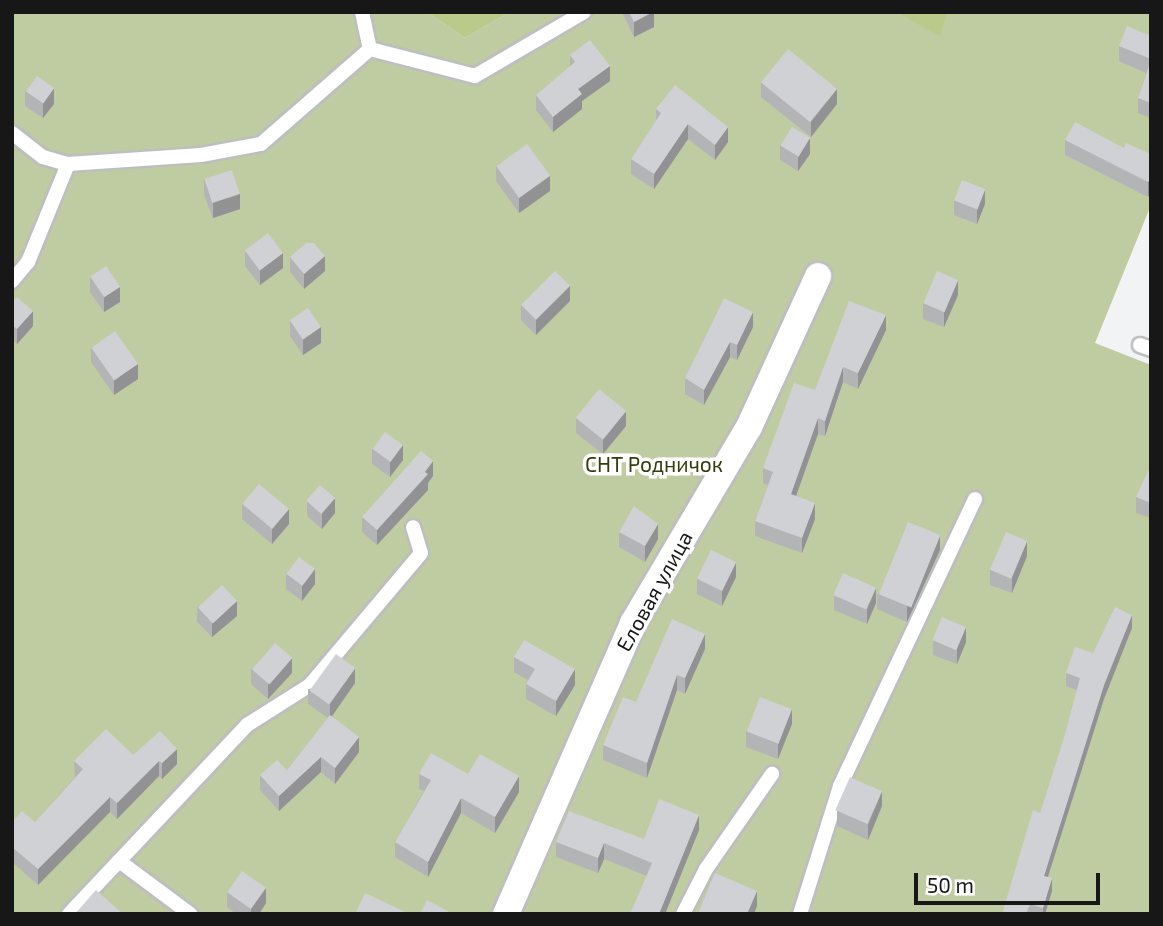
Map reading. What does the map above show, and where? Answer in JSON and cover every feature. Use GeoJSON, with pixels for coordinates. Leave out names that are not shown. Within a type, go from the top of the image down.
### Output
{"type":"FeatureCollection","features":[{"type":"Feature","properties":{"kind":"street","name":"Еловая улица"},"geometry":{"type":"LineString","coordinates":[[506,914],[633,623],[749,427],[818,276]]}},
{"type":"Feature","properties":{"kind":"lane"},"geometry":{"type":"LineString","coordinates":[[362,12],[370,49]]}},
{"type":"Feature","properties":{"kind":"lane"},"geometry":{"type":"LineString","coordinates":[[370,49],[475,76],[584,12]]}},
{"type":"Feature","properties":{"kind":"lane"},"geometry":{"type":"LineString","coordinates":[[12,133],[43,157],[68,164],[201,155],[261,144],[370,49]]}},
{"type":"Feature","properties":{"kind":"lane"},"geometry":{"type":"LineString","coordinates":[[12,281],[28,262],[68,164]]}},
{"type":"Feature","properties":{"kind":"lane"},"geometry":{"type":"LineString","coordinates":[[800,914],[840,786],[975,499]]}},
{"type":"Feature","properties":{"kind":"lane"},"geometry":{"type":"LineString","coordinates":[[69,914],[247,724],[310,685],[421,553],[413,527]]}},
{"type":"Feature","properties":{"kind":"lane"},"geometry":{"type":"LineString","coordinates":[[683,914],[706,869],[772,775]]}},
{"type":"Feature","properties":{"kind":"lane"},"geometry":{"type":"LineString","coordinates":[[119,862],[190,914]]}},
{"type":"Feature","properties":{"kind":"green space","name":"СНТ Родничок"},"geometry":{"type":"Polygon","coordinates":[[[12,12],[427,12],[465,38],[510,12],[895,12],[940,35],[949,12],[1151,12],[1151,205],[1095,343],[1151,365],[1151,914],[12,914],[12,12]]]}},
{"type":"Feature","properties":{"kind":"green space"},"geometry":{"type":"Polygon","coordinates":[[[427,12],[510,12],[465,38],[427,12]]]}},
{"type":"Feature","properties":{"kind":"green space"},"geometry":{"type":"Polygon","coordinates":[[[895,12],[949,12],[940,36],[895,12]]]}},
{"type":"Feature","properties":{"kind":"building"},"geometry":{"type":"Polygon","coordinates":[[[629,12],[653,12],[634,22],[629,12]]]}},
{"type":"Feature","properties":{"kind":"building"},"geometry":{"type":"Polygon","coordinates":[[[1127,26],[1151,36],[1151,59],[1119,46],[1127,26]]]}},
{"type":"Feature","properties":{"kind":"building"},"geometry":{"type":"Polygon","coordinates":[[[590,40],[610,66],[578,89],[582,94],[553,117],[536,95],[575,62],[570,55],[590,40]]]}},
{"type":"Feature","properties":{"kind":"building"},"geometry":{"type":"Polygon","coordinates":[[[788,49],[837,89],[810,122],[761,82],[788,49]]]}},
{"type":"Feature","properties":{"kind":"building"},"geometry":{"type":"Polygon","coordinates":[[[1151,60],[1151,103],[1138,98],[1151,60]]]}},
{"type":"Feature","properties":{"kind":"building"},"geometry":{"type":"Polygon","coordinates":[[[37,76],[54,88],[43,104],[26,92],[37,76]]]}},
{"type":"Feature","properties":{"kind":"building"},"geometry":{"type":"Polygon","coordinates":[[[675,85],[728,127],[715,145],[688,124],[654,174],[631,159],[661,113],[656,109],[675,85]]]}},
{"type":"Feature","properties":{"kind":"building"},"geometry":{"type":"Polygon","coordinates":[[[1075,122],[1124,148],[1126,143],[1151,154],[1151,177],[1148,182],[1065,140],[1075,122]]]}},
{"type":"Feature","properties":{"kind":"building"},"geometry":{"type":"Polygon","coordinates":[[[792,127],[810,138],[799,157],[781,146],[792,127]]]}},
{"type":"Feature","properties":{"kind":"building"},"geometry":{"type":"Polygon","coordinates":[[[527,144],[550,176],[519,198],[496,166],[527,144]]]}},
{"type":"Feature","properties":{"kind":"building"},"geometry":{"type":"Polygon","coordinates":[[[232,170],[240,194],[212,203],[204,179],[232,170]]]}},
{"type":"Feature","properties":{"kind":"building"},"geometry":{"type":"Polygon","coordinates":[[[962,180],[985,189],[977,209],[954,201],[962,180]]]}},
{"type":"Feature","properties":{"kind":"building"},"geometry":{"type":"Polygon","coordinates":[[[268,233],[283,253],[260,270],[245,250],[268,233]]]}},
{"type":"Feature","properties":{"kind":"building"},"geometry":{"type":"Polygon","coordinates":[[[306,243],[314,243],[325,256],[304,274],[290,257],[306,243]]]}},
{"type":"Feature","properties":{"kind":"building"},"geometry":{"type":"Polygon","coordinates":[[[106,266],[120,287],[104,297],[90,277],[106,266]]]}},
{"type":"Feature","properties":{"kind":"building"},"geometry":{"type":"Polygon","coordinates":[[[555,271],[570,286],[536,320],[521,305],[555,271]]]}},
{"type":"Feature","properties":{"kind":"building"},"geometry":{"type":"Polygon","coordinates":[[[937,271],[958,280],[944,312],[923,303],[937,271]]]}},
{"type":"Feature","properties":{"kind":"building"},"geometry":{"type":"Polygon","coordinates":[[[17,297],[33,311],[17,329],[12,325],[12,302],[17,297]]]}},
{"type":"Feature","properties":{"kind":"building"},"geometry":{"type":"Polygon","coordinates":[[[724,298],[753,312],[737,345],[730,342],[704,390],[685,378],[724,298]]]}},
{"type":"Feature","properties":{"kind":"building"},"geometry":{"type":"Polygon","coordinates":[[[849,301],[886,315],[858,373],[843,367],[825,421],[818,418],[791,494],[815,503],[802,538],[755,521],[773,472],[763,468],[794,383],[815,390],[849,301]]]}},
{"type":"Feature","properties":{"kind":"building"},"geometry":{"type":"Polygon","coordinates":[[[308,308],[321,327],[303,339],[290,320],[308,308]]]}},
{"type":"Feature","properties":{"kind":"building"},"geometry":{"type":"Polygon","coordinates":[[[115,331],[138,364],[114,380],[91,348],[115,331]]]}},
{"type":"Feature","properties":{"kind":"building"},"geometry":{"type":"Polygon","coordinates":[[[599,389],[626,411],[603,440],[576,418],[599,389]]]}},
{"type":"Feature","properties":{"kind":"building"},"geometry":{"type":"Polygon","coordinates":[[[385,432],[403,445],[390,462],[373,449],[385,432]]]}},
{"type":"Feature","properties":{"kind":"building"},"geometry":{"type":"Polygon","coordinates":[[[421,451],[433,461],[425,472],[428,474],[377,530],[362,517],[421,451]]]}},
{"type":"Feature","properties":{"kind":"building"},"geometry":{"type":"Polygon","coordinates":[[[1148,471],[1151,472],[1151,503],[1136,497],[1148,471]]]}},
{"type":"Feature","properties":{"kind":"building"},"geometry":{"type":"Polygon","coordinates":[[[259,484],[289,509],[272,529],[242,504],[259,484]]]}},
{"type":"Feature","properties":{"kind":"building"},"geometry":{"type":"Polygon","coordinates":[[[320,485],[335,498],[321,514],[306,501],[320,485]]]}},
{"type":"Feature","properties":{"kind":"building"},"geometry":{"type":"Polygon","coordinates":[[[634,506],[658,524],[645,546],[619,532],[634,506]]]}},
{"type":"Feature","properties":{"kind":"building"},"geometry":{"type":"Polygon","coordinates":[[[908,522],[940,535],[911,607],[879,594],[908,522]]]}},
{"type":"Feature","properties":{"kind":"building"},"geometry":{"type":"Polygon","coordinates":[[[1006,532],[1027,541],[1011,579],[990,570],[1006,532]]]}},
{"type":"Feature","properties":{"kind":"building"},"geometry":{"type":"Polygon","coordinates":[[[711,550],[736,562],[722,591],[697,579],[711,550]]]}},
{"type":"Feature","properties":{"kind":"building"},"geometry":{"type":"Polygon","coordinates":[[[299,557],[315,569],[302,586],[286,574],[299,557]]]}},
{"type":"Feature","properties":{"kind":"building"},"geometry":{"type":"Polygon","coordinates":[[[843,573],[876,588],[866,610],[833,595],[843,573]]]}},
{"type":"Feature","properties":{"kind":"building"},"geometry":{"type":"Polygon","coordinates":[[[222,585],[237,601],[213,624],[198,608],[222,585]]]}},
{"type":"Feature","properties":{"kind":"building"},"geometry":{"type":"Polygon","coordinates":[[[1115,607],[1132,615],[1104,685],[1044,876],[1052,878],[1043,908],[1030,904],[1026,914],[1002,914],[1033,810],[1040,813],[1064,737],[1080,678],[1066,673],[1075,647],[1093,653],[1115,607]]]}},
{"type":"Feature","properties":{"kind":"building"},"geometry":{"type":"Polygon","coordinates":[[[942,617],[966,627],[956,650],[932,640],[942,617]]]}},
{"type":"Feature","properties":{"kind":"building"},"geometry":{"type":"Polygon","coordinates":[[[672,619],[705,634],[685,678],[677,675],[647,763],[603,745],[623,697],[636,702],[672,619]]]}},
{"type":"Feature","properties":{"kind":"building"},"geometry":{"type":"Polygon","coordinates":[[[524,640],[575,669],[556,701],[526,684],[535,669],[514,657],[524,640]]]}},
{"type":"Feature","properties":{"kind":"building"},"geometry":{"type":"Polygon","coordinates":[[[275,643],[292,658],[269,685],[252,669],[275,643]]]}},
{"type":"Feature","properties":{"kind":"building"},"geometry":{"type":"Polygon","coordinates":[[[336,654],[355,668],[329,705],[310,690],[336,654]]]}},
{"type":"Feature","properties":{"kind":"building"},"geometry":{"type":"Polygon","coordinates":[[[760,697],[792,709],[778,744],[747,732],[760,697]]]}},
{"type":"Feature","properties":{"kind":"building"},"geometry":{"type":"Polygon","coordinates":[[[330,715],[359,737],[335,768],[321,757],[279,796],[260,775],[277,760],[287,770],[330,715]]]}},
{"type":"Feature","properties":{"kind":"building"},"geometry":{"type":"Polygon","coordinates":[[[106,729],[133,755],[160,731],[177,749],[162,763],[159,761],[117,803],[110,797],[38,869],[12,847],[12,822],[22,811],[35,822],[83,769],[74,761],[106,729]]]}},
{"type":"Feature","properties":{"kind":"building"},"geometry":{"type":"Polygon","coordinates":[[[431,753],[468,774],[480,754],[519,776],[495,817],[461,798],[428,862],[395,842],[431,780],[419,774],[431,753]]]}},
{"type":"Feature","properties":{"kind":"building"},"geometry":{"type":"Polygon","coordinates":[[[850,777],[882,791],[867,824],[835,810],[850,777]]]}},
{"type":"Feature","properties":{"kind":"building"},"geometry":{"type":"Polygon","coordinates":[[[659,799],[699,815],[659,914],[630,914],[652,863],[604,843],[598,858],[556,842],[569,811],[644,839],[659,799]]]}},
{"type":"Feature","properties":{"kind":"building"},"geometry":{"type":"Polygon","coordinates":[[[242,871],[266,888],[251,909],[227,892],[242,871]]]}},
{"type":"Feature","properties":{"kind":"building"},"geometry":{"type":"Polygon","coordinates":[[[715,873],[757,891],[747,914],[698,914],[715,873]]]}},
{"type":"Feature","properties":{"kind":"building"},"geometry":{"type":"Polygon","coordinates":[[[96,890],[123,914],[75,914],[96,890]]]}},
{"type":"Feature","properties":{"kind":"building"},"geometry":{"type":"Polygon","coordinates":[[[365,893],[410,914],[355,914],[365,893]]]}},
{"type":"Feature","properties":{"kind":"building"},"geometry":{"type":"Polygon","coordinates":[[[427,900],[453,914],[420,914],[427,900]]]}}]}
